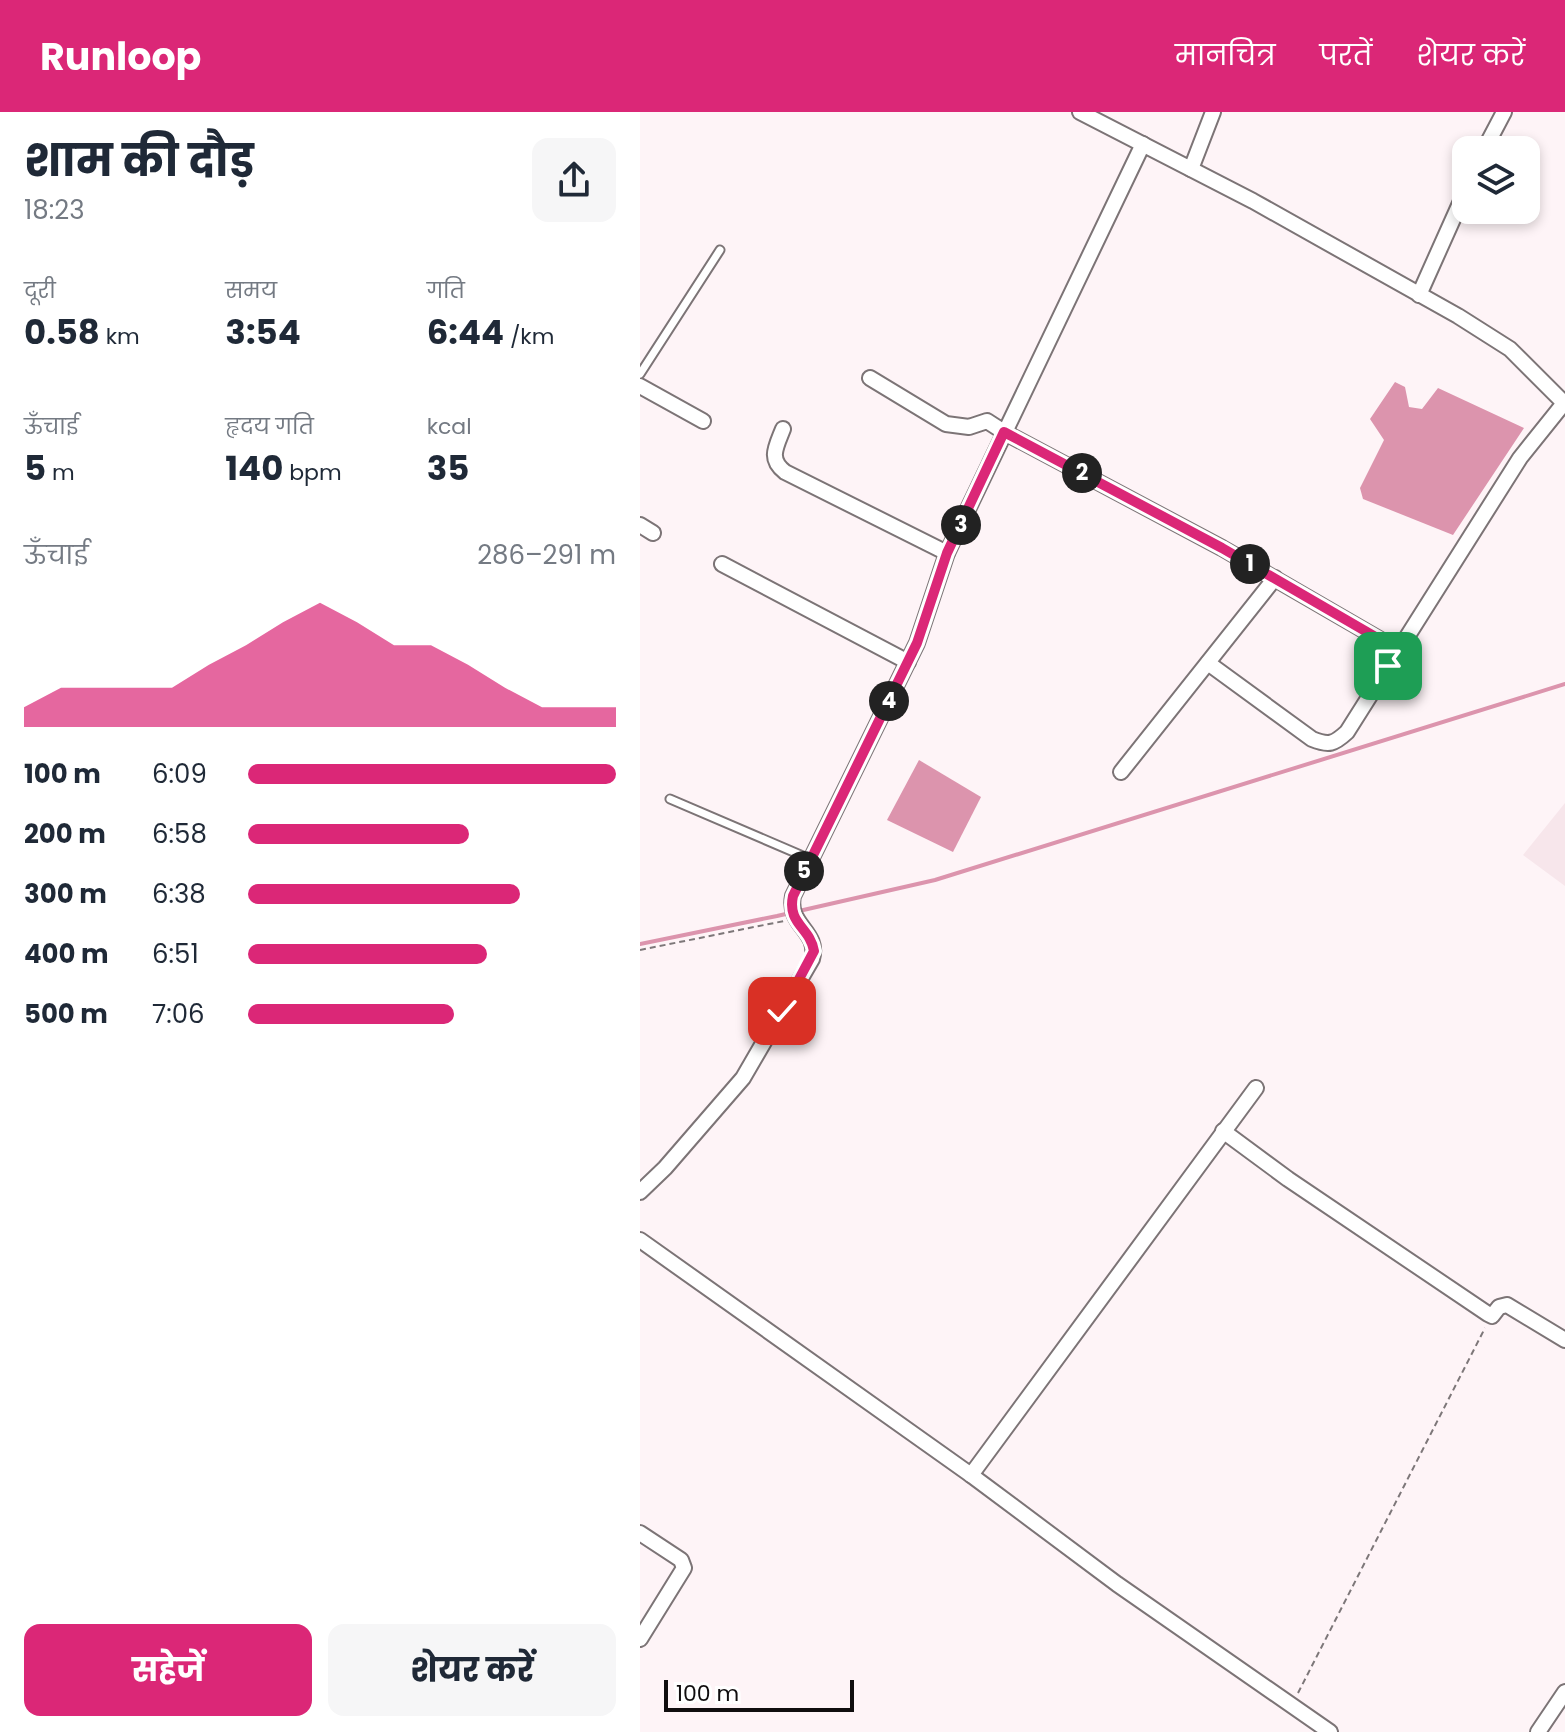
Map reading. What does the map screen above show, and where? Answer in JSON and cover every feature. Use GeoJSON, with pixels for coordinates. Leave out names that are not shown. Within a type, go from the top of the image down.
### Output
{"type":"FeatureCollection","features":[{"type":"Feature","properties":{"kind":"street"},"geometry":{"type":"LineString","coordinates":[[1080,112],[1191,169],[1510,349],[1564,404],[1520,458],[1347,732],[1335,743],[1326,745],[1312,739],[1208,663]]}},
{"type":"Feature","properties":{"kind":"street"},"geometry":{"type":"LineString","coordinates":[[1191,169],[1213,112]]}},
{"type":"Feature","properties":{"kind":"street"},"geometry":{"type":"LineString","coordinates":[[1491,136],[1504,112]]}},
{"type":"Feature","properties":{"kind":"street"},"geometry":{"type":"LineString","coordinates":[[640,1192],[665,1168],[743,1078],[812,959],[813,941],[793,914],[793,896],[917,643],[947,553],[1143,144]]}},
{"type":"Feature","properties":{"kind":"street"},"geometry":{"type":"LineString","coordinates":[[1419,295],[1452,221]]}},
{"type":"Feature","properties":{"kind":"street"},"geometry":{"type":"LineString","coordinates":[[870,378],[946,424],[969,427],[987,421],[1275,578],[1398,650]]}},
{"type":"Feature","properties":{"kind":"street"},"geometry":{"type":"LineString","coordinates":[[640,386],[703,421]]}},
{"type":"Feature","properties":{"kind":"street"},"geometry":{"type":"LineString","coordinates":[[783,429],[774,457],[776,465],[785,472],[947,553]]}},
{"type":"Feature","properties":{"kind":"street"},"geometry":{"type":"LineString","coordinates":[[640,525],[653,533]]}},
{"type":"Feature","properties":{"kind":"street"},"geometry":{"type":"LineString","coordinates":[[722,564],[908,662]]}},
{"type":"Feature","properties":{"kind":"street"},"geometry":{"type":"LineString","coordinates":[[1121,772],[1275,578]]}},
{"type":"Feature","properties":{"kind":"street"},"geometry":{"type":"LineString","coordinates":[[971,1475],[1256,1088]]}},
{"type":"Feature","properties":{"kind":"street"},"geometry":{"type":"LineString","coordinates":[[1223,1131],[1288,1179],[1492,1316],[1499,1307],[1507,1305],[1565,1340]]}},
{"type":"Feature","properties":{"kind":"street"},"geometry":{"type":"LineString","coordinates":[[640,1240],[971,1475],[1117,1584],[1330,1732]]}},
{"type":"Feature","properties":{"kind":"street"},"geometry":{"type":"LineString","coordinates":[[640,1533],[684,1564],[682,1573],[640,1639]]}},
{"type":"Feature","properties":{"kind":"street"},"geometry":{"type":"LineString","coordinates":[[1538,1732],[1565,1692]]}},
{"type":"Feature","properties":{"kind":"lane"},"geometry":{"type":"LineString","coordinates":[[640,374],[720,250]]}},
{"type":"Feature","properties":{"kind":"lane"},"geometry":{"type":"LineString","coordinates":[[670,799],[810,859]]}},
{"type":"Feature","properties":{"kind":"path"},"geometry":{"type":"LineString","coordinates":[[640,950],[793,914]]}},
{"type":"Feature","properties":{"kind":"path"},"geometry":{"type":"LineString","coordinates":[[1292,1705],[1492,1316]]}},
{"type":"Feature","properties":{"kind":"shaded area"},"geometry":{"type":"Polygon","coordinates":[[[1395,382],[1405,387],[1409,407],[1422,409],[1438,388],[1524,428],[1453,535],[1363,499],[1360,488],[1384,440],[1370,419],[1395,382]]]}},
{"type":"Feature","properties":{"kind":"shaded area"},"geometry":{"type":"Polygon","coordinates":[[[919,760],[981,797],[953,852],[887,820],[919,760]]]}},
{"type":"Feature","properties":{"kind":"shaded area"},"geometry":{"type":"Polygon","coordinates":[[[1565,803],[1565,886],[1523,855],[1565,803]]]}},
{"type":"Feature","properties":{"kind":"waterway"},"geometry":{"type":"LineString","coordinates":[[640,944],[935,880],[1565,684]]}},
{"type":"Feature","properties":{"kind":"route"},"geometry":{"type":"LineString","coordinates":[[782,1011],[814,951],[813,941],[794,917],[791,908],[793,896],[917,643],[947,553],[1004,432],[1222,548],[1398,650],[1388,666]]}}]}
